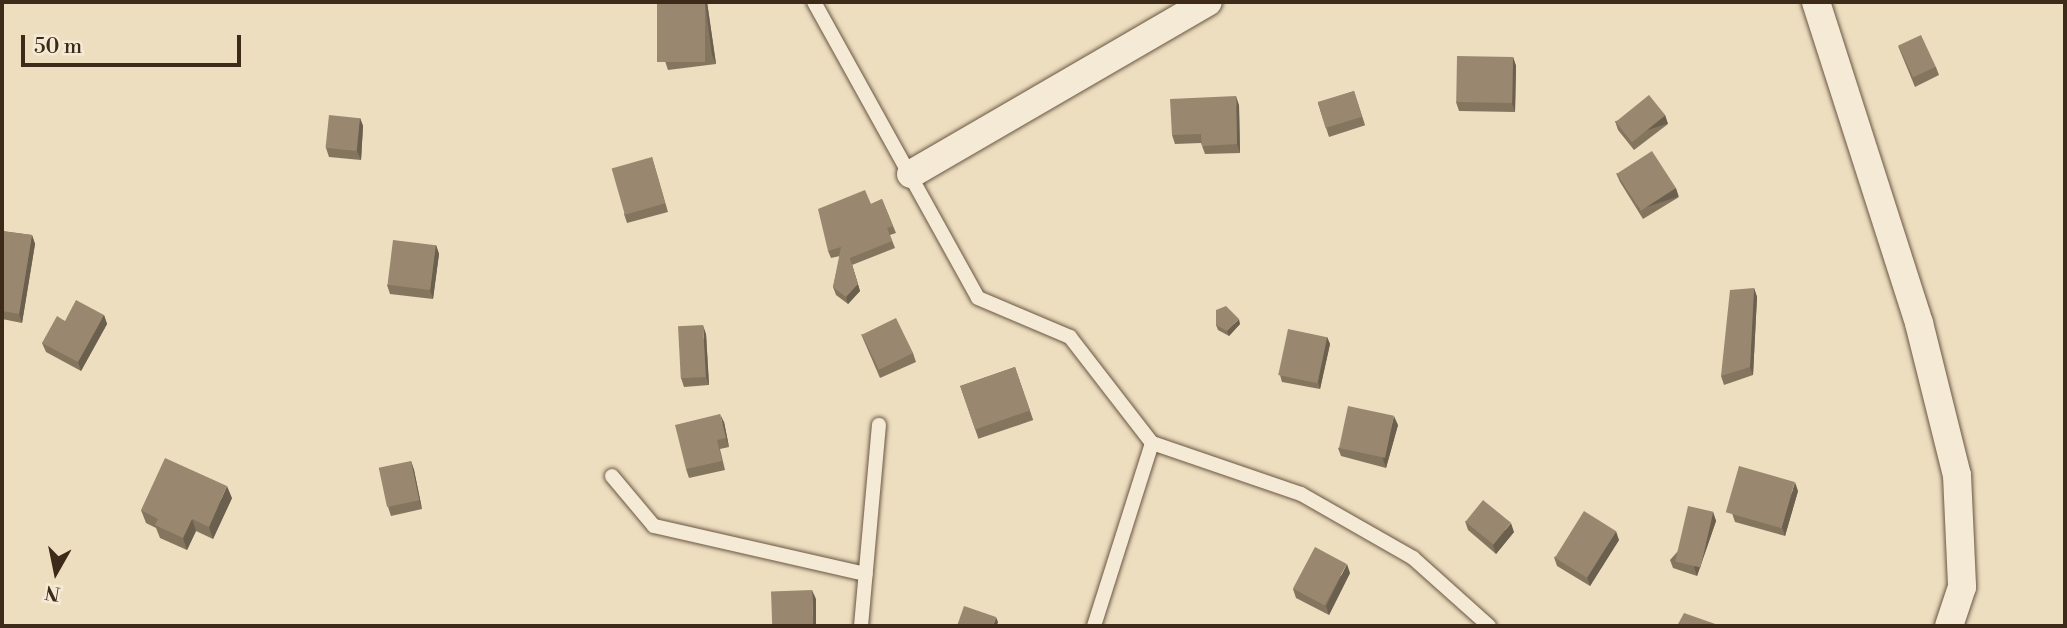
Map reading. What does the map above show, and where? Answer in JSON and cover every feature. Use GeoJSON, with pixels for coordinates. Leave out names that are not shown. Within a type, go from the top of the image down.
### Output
{"type":"FeatureCollection","features":[{"type":"Feature","properties":{"kind":"street"},"geometry":{"type":"LineString","coordinates":[[911,174],[1208,2]]}},
{"type":"Feature","properties":{"kind":"street"},"geometry":{"type":"LineString","coordinates":[[1816,2],[1919,323],[1957,475],[1962,587],[1949,626]]}},
{"type":"Feature","properties":{"kind":"lane"},"geometry":{"type":"LineString","coordinates":[[814,2],[978,298],[1070,337],[1152,443],[1301,494],[1413,558],[1489,626]]}},
{"type":"Feature","properties":{"kind":"lane"},"geometry":{"type":"LineString","coordinates":[[861,626],[879,425]]}},
{"type":"Feature","properties":{"kind":"lane"},"geometry":{"type":"LineString","coordinates":[[1094,626],[1152,443]]}},
{"type":"Feature","properties":{"kind":"lane"},"geometry":{"type":"LineString","coordinates":[[612,476],[654,526],[866,575]]}},
{"type":"Feature","properties":{"kind":"building"},"geometry":{"type":"Polygon","coordinates":[[[657,2],[705,2],[705,62],[657,62],[657,2]]]}},
{"type":"Feature","properties":{"kind":"building"},"geometry":{"type":"Polygon","coordinates":[[[1921,35],[1936,67],[1913,77],[1898,46],[1921,35]]]}},
{"type":"Feature","properties":{"kind":"building"},"geometry":{"type":"Polygon","coordinates":[[[1457,56],[1513,57],[1512,103],[1456,102],[1457,56]]]}},
{"type":"Feature","properties":{"kind":"building"},"geometry":{"type":"Polygon","coordinates":[[[1354,91],[1362,117],[1326,128],[1318,102],[1354,91]]]}},
{"type":"Feature","properties":{"kind":"building"},"geometry":{"type":"Polygon","coordinates":[[[1649,95],[1665,115],[1632,142],[1616,122],[1649,95]]]}},
{"type":"Feature","properties":{"kind":"building"},"geometry":{"type":"Polygon","coordinates":[[[1236,96],[1237,144],[1202,146],[1201,134],[1172,135],[1170,99],[1236,96]]]}},
{"type":"Feature","properties":{"kind":"building"},"geometry":{"type":"Polygon","coordinates":[[[329,115],[360,118],[356,151],[326,148],[329,115]]]}},
{"type":"Feature","properties":{"kind":"building"},"geometry":{"type":"Polygon","coordinates":[[[1652,151],[1676,188],[1641,211],[1617,174],[1652,151]]]}},
{"type":"Feature","properties":{"kind":"building"},"geometry":{"type":"Polygon","coordinates":[[[652,157],[665,203],[625,215],[612,169],[652,157]]]}},
{"type":"Feature","properties":{"kind":"building"},"geometry":{"type":"Polygon","coordinates":[[[865,190],[871,204],[882,199],[893,226],[887,228],[892,241],[850,258],[858,284],[846,297],[833,287],[841,247],[828,251],[818,209],[865,190]]]}},
{"type":"Feature","properties":{"kind":"building"},"geometry":{"type":"Polygon","coordinates":[[[2,231],[32,235],[19,314],[2,311],[2,231]]]}},
{"type":"Feature","properties":{"kind":"building"},"geometry":{"type":"Polygon","coordinates":[[[393,240],[436,245],[430,290],[388,285],[393,240]]]}},
{"type":"Feature","properties":{"kind":"building"},"geometry":{"type":"Polygon","coordinates":[[[1754,288],[1750,367],[1721,376],[1730,290],[1754,288]]]}},
{"type":"Feature","properties":{"kind":"building"},"geometry":{"type":"Polygon","coordinates":[[[76,300],[104,315],[78,362],[42,343],[57,316],[65,321],[76,300]]]}},
{"type":"Feature","properties":{"kind":"building"},"geometry":{"type":"Polygon","coordinates":[[[1226,306],[1239,319],[1227,331],[1216,325],[1216,310],[1226,306]]]}},
{"type":"Feature","properties":{"kind":"building"},"geometry":{"type":"Polygon","coordinates":[[[896,318],[913,353],[879,370],[862,335],[896,318]]]}},
{"type":"Feature","properties":{"kind":"building"},"geometry":{"type":"Polygon","coordinates":[[[703,325],[706,377],[681,378],[678,326],[703,325]]]}},
{"type":"Feature","properties":{"kind":"building"},"geometry":{"type":"Polygon","coordinates":[[[1288,329],[1327,337],[1317,383],[1278,375],[1288,329]]]}},
{"type":"Feature","properties":{"kind":"building"},"geometry":{"type":"Polygon","coordinates":[[[1015,367],[1030,410],[975,429],[960,386],[1015,367]]]}},
{"type":"Feature","properties":{"kind":"building"},"geometry":{"type":"Polygon","coordinates":[[[1348,406],[1394,416],[1385,458],[1339,448],[1348,406]]]}},
{"type":"Feature","properties":{"kind":"building"},"geometry":{"type":"Polygon","coordinates":[[[720,414],[726,438],[717,440],[722,461],[686,469],[675,425],[720,414]]]}},
{"type":"Feature","properties":{"kind":"building"},"geometry":{"type":"Polygon","coordinates":[[[165,458],[227,486],[209,527],[192,519],[183,538],[155,525],[158,519],[141,510],[165,458]]]}},
{"type":"Feature","properties":{"kind":"building"},"geometry":{"type":"Polygon","coordinates":[[[411,461],[419,500],[387,507],[379,468],[411,461]]]}},
{"type":"Feature","properties":{"kind":"building"},"geometry":{"type":"Polygon","coordinates":[[[1739,466],[1795,482],[1782,528],[1726,512],[1739,466]]]}},
{"type":"Feature","properties":{"kind":"building"},"geometry":{"type":"Polygon","coordinates":[[[1483,500],[1511,523],[1493,544],[1465,522],[1483,500]]]}},
{"type":"Feature","properties":{"kind":"building"},"geometry":{"type":"Polygon","coordinates":[[[1688,506],[1713,512],[1701,567],[1675,562],[1688,506]]]}},
{"type":"Feature","properties":{"kind":"building"},"geometry":{"type":"Polygon","coordinates":[[[1584,511],[1616,531],[1587,578],[1555,558],[1584,511]]]}},
{"type":"Feature","properties":{"kind":"building"},"geometry":{"type":"Polygon","coordinates":[[[1315,547],[1347,564],[1325,605],[1293,588],[1315,547]]]}},
{"type":"Feature","properties":{"kind":"building"},"geometry":{"type":"Polygon","coordinates":[[[812,590],[813,626],[772,626],[771,591],[812,590]]]}},
{"type":"Feature","properties":{"kind":"building"},"geometry":{"type":"Polygon","coordinates":[[[964,606],[996,617],[993,626],[957,626],[964,606]]]}},
{"type":"Feature","properties":{"kind":"building"},"geometry":{"type":"Polygon","coordinates":[[[1684,613],[1721,626],[1677,626],[1684,613]]]}}]}
